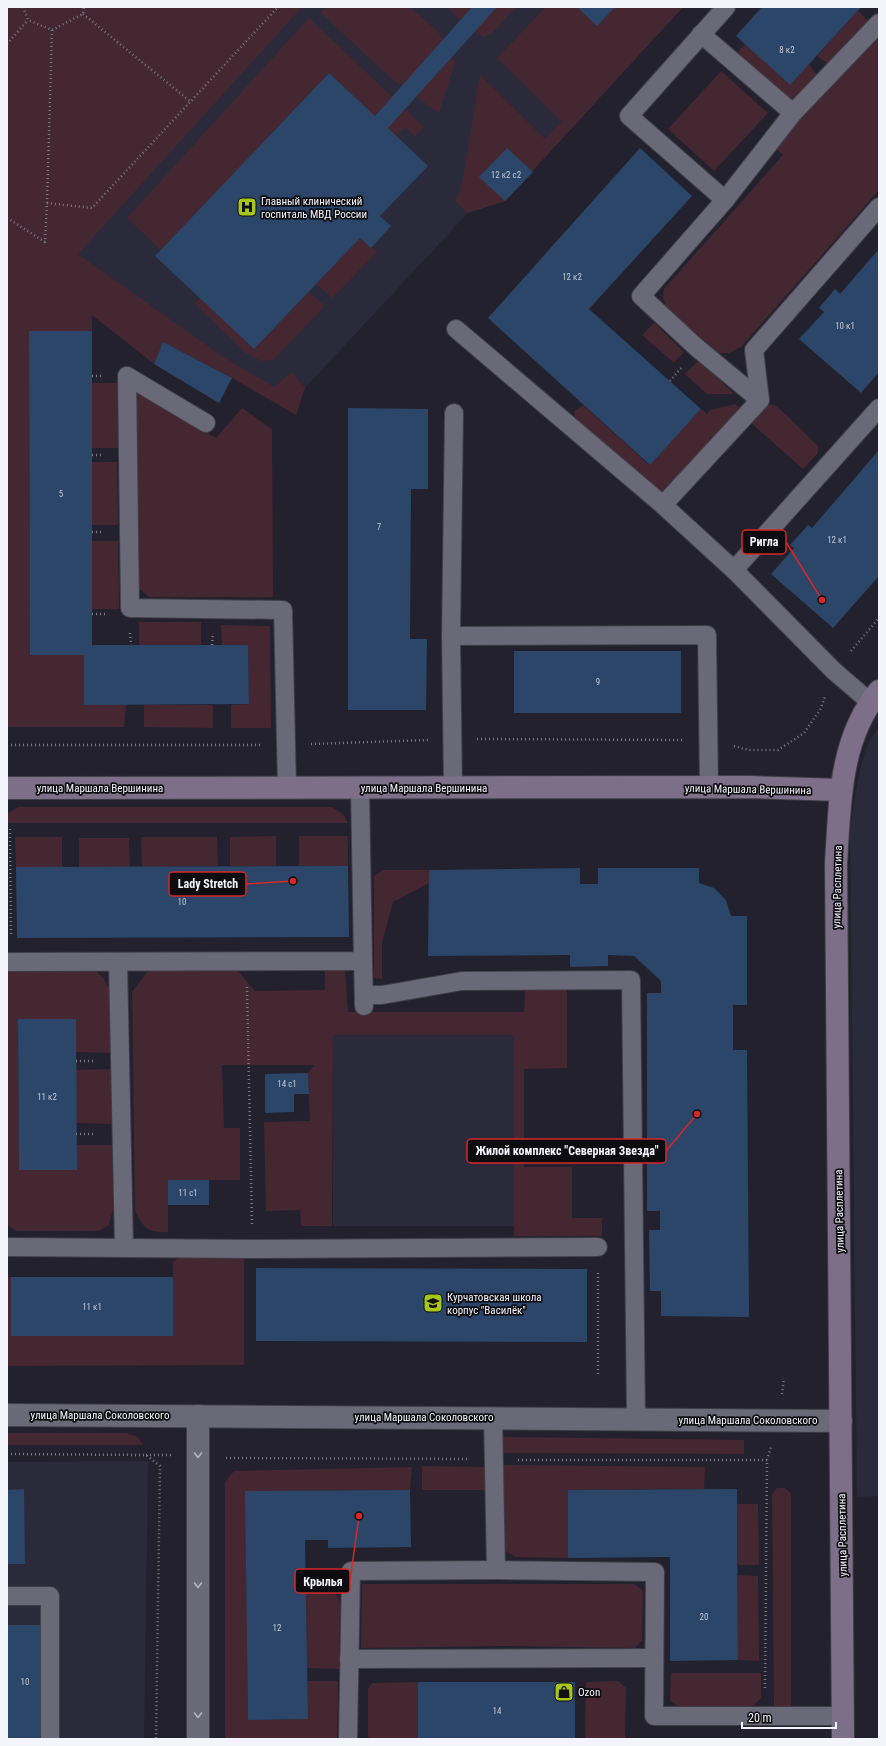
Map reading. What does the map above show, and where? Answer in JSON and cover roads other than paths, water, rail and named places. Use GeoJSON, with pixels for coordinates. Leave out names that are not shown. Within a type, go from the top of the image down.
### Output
{"type":"FeatureCollection","features":[{"type":"Feature","properties":{"kind":"street","name":"улица Расплетина"},"geometry":{"type":"LineString","coordinates":[[843,1739],[836,863],[841,790],[849,746],[874,697]]}},
{"type":"Feature","properties":{"kind":"street","name":"улица Маршала Вершинина"},"geometry":{"type":"LineString","coordinates":[[7,788],[749,787],[841,790]]}},
{"type":"Feature","properties":{"kind":"street","name":"улица Маршала Соколовского"},"geometry":{"type":"LineString","coordinates":[[7,1415],[493,1417],[841,1421]]}},
{"type":"Feature","properties":{"kind":"street"},"geometry":{"type":"LineString","coordinates":[[198,1416],[198,1739]]}},
{"type":"Feature","properties":{"kind":"lane"},"geometry":{"type":"LineString","coordinates":[[725,200],[629,116],[726,7]]}},
{"type":"Feature","properties":{"kind":"lane"},"geometry":{"type":"LineString","coordinates":[[760,400],[696,347],[641,296],[725,200],[793,113],[879,23]]}},
{"type":"Feature","properties":{"kind":"lane"},"geometry":{"type":"LineString","coordinates":[[702,34],[793,113]]}},
{"type":"Feature","properties":{"kind":"lane"},"geometry":{"type":"LineString","coordinates":[[663,505],[760,400],[754,350],[879,207]]}},
{"type":"Feature","properties":{"kind":"lane"},"geometry":{"type":"LineString","coordinates":[[456,328],[663,505],[734,570],[834,671],[874,697]]}},
{"type":"Feature","properties":{"kind":"lane"},"geometry":{"type":"LineString","coordinates":[[206,423],[127,376],[130,608],[283,610],[287,788]]}},
{"type":"Feature","properties":{"kind":"lane"},"geometry":{"type":"LineString","coordinates":[[734,570],[879,408]]}},
{"type":"Feature","properties":{"kind":"lane"},"geometry":{"type":"LineString","coordinates":[[453,788],[451,636],[454,413]]}},
{"type":"Feature","properties":{"kind":"lane"},"geometry":{"type":"LineString","coordinates":[[451,636],[707,635],[709,788]]}},
{"type":"Feature","properties":{"kind":"lane"},"geometry":{"type":"LineString","coordinates":[[360,788],[364,1001],[382,995],[462,981],[631,980],[636,1419]]}},
{"type":"Feature","properties":{"kind":"lane"},"geometry":{"type":"LineString","coordinates":[[7,962],[363,961]]}},
{"type":"Feature","properties":{"kind":"lane"},"geometry":{"type":"LineString","coordinates":[[118,962],[124,1248]]}},
{"type":"Feature","properties":{"kind":"lane"},"geometry":{"type":"LineString","coordinates":[[7,1247],[252,1249],[598,1247]]}},
{"type":"Feature","properties":{"kind":"lane"},"geometry":{"type":"LineString","coordinates":[[493,1417],[496,1570]]}},
{"type":"Feature","properties":{"kind":"lane"},"geometry":{"type":"LineString","coordinates":[[348,1739],[351,1571],[496,1570],[655,1572],[654,1716],[843,1716]]}},
{"type":"Feature","properties":{"kind":"lane"},"geometry":{"type":"LineString","coordinates":[[7,1596],[50,1596],[50,1739]]}},
{"type":"Feature","properties":{"kind":"lane"},"geometry":{"type":"LineString","coordinates":[[349,1659],[654,1658]]}},
{"type":"Feature","properties":{"kind":"place","name":"Главный клинический госпиталь МВД России"},"geometry":{"type":"Point","coordinates":[247,207]}},
{"type":"Feature","properties":{"kind":"place","name":"Ригла"},"geometry":{"type":"Point","coordinates":[822,600]}},
{"type":"Feature","properties":{"kind":"place","name":"Lady Stretch"},"geometry":{"type":"Point","coordinates":[293,881]}},
{"type":"Feature","properties":{"kind":"place","name":"Жилой комплекс \"Северная Звезда\""},"geometry":{"type":"Point","coordinates":[697,1114]}},
{"type":"Feature","properties":{"kind":"place","name":"Курчатовская школа корпус \"Василёк\""},"geometry":{"type":"Point","coordinates":[433,1303]}},
{"type":"Feature","properties":{"kind":"place","name":"Крылья"},"geometry":{"type":"Point","coordinates":[359,1516]}},
{"type":"Feature","properties":{"kind":"place","name":"Ozon"},"geometry":{"type":"Point","coordinates":[564,1692]}}]}
